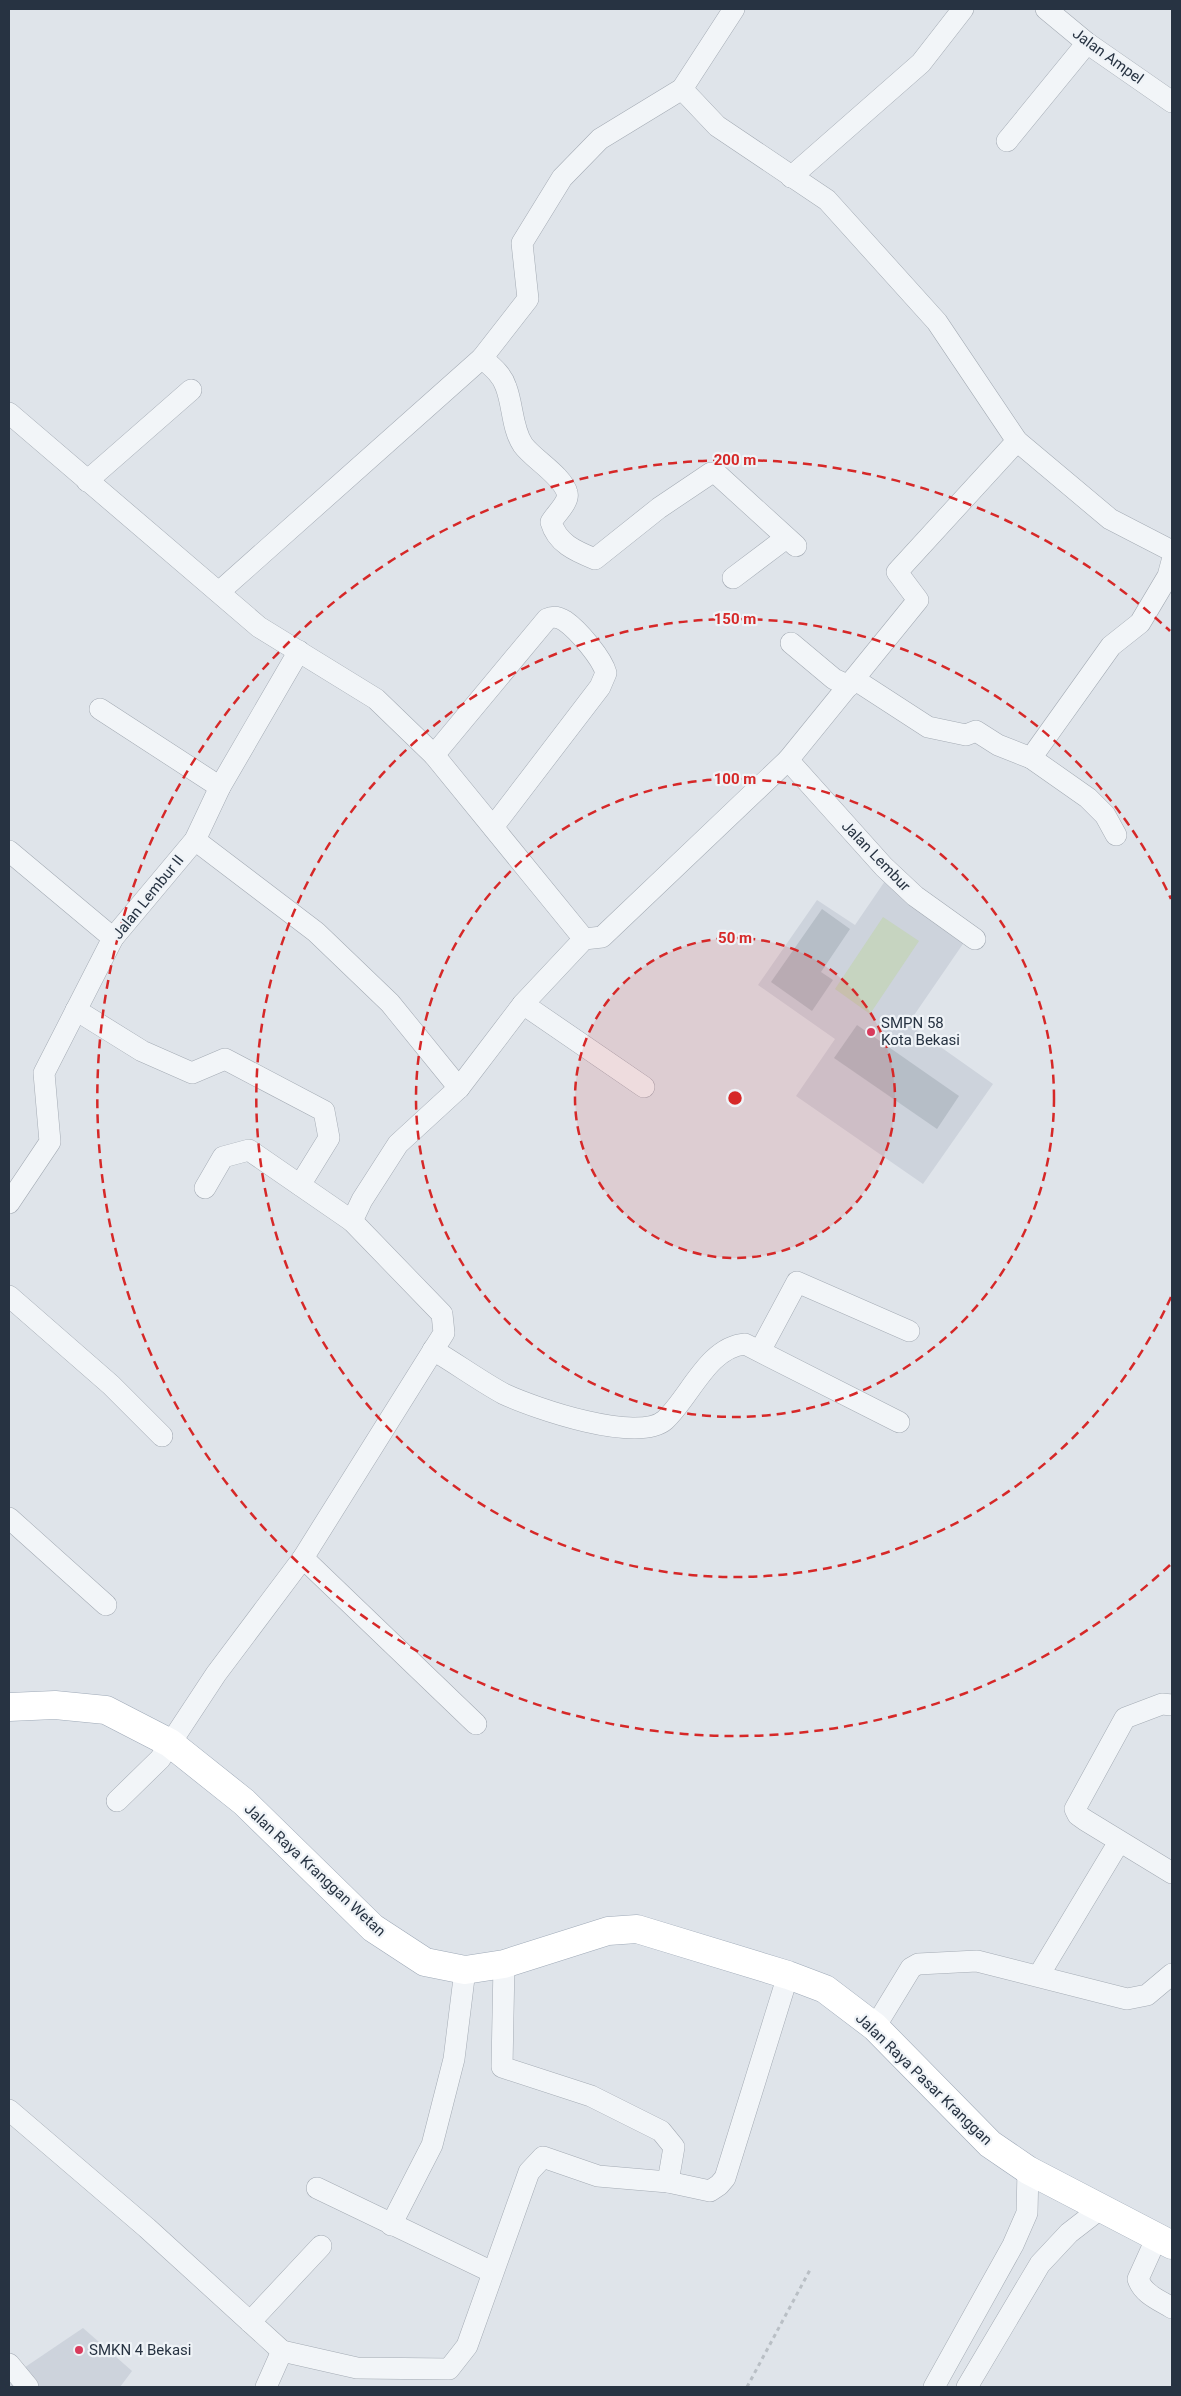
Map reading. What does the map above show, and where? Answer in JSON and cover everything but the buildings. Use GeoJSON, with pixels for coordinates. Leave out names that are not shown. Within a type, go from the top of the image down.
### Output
{"type":"FeatureCollection","features":[{"type":"Feature","properties":{"kind":"main road","name":"Jalan Raya Kranggan Wetan"},"geometry":{"type":"LineString","coordinates":[[9,1707],[55,1705],[106,1710],[170,1744],[244,1802],[373,1928],[425,1962],[465,1970],[504,1964],[608,1931],[636,1929]]}},
{"type":"Feature","properties":{"kind":"main road","name":"Jalan Raya Pasar Kranggan"},"geometry":{"type":"LineString","coordinates":[[636,1929],[788,1975],[825,1989],[874,2027],[990,2144],[1028,2170],[1164,2241]]}},
{"type":"Feature","properties":{"kind":"street"},"geometry":{"type":"LineString","coordinates":[[219,592],[482,358],[528,299],[522,243],[562,178],[600,139],[682,89],[734,9]]}},
{"type":"Feature","properties":{"kind":"street"},"geometry":{"type":"LineString","coordinates":[[790,177],[921,63],[963,9]]}},
{"type":"Feature","properties":{"kind":"street","name":"Jalan Ampel"},"geometry":{"type":"LineString","coordinates":[[1046,9],[1087,43],[1172,102]]}},
{"type":"Feature","properties":{"kind":"street"},"geometry":{"type":"LineString","coordinates":[[1007,141],[1087,43]]}},
{"type":"Feature","properties":{"kind":"street"},"geometry":{"type":"LineString","coordinates":[[682,89],[717,126],[790,177],[828,200],[937,322],[1017,441],[1110,519],[1172,551]]}},
{"type":"Feature","properties":{"kind":"street"},"geometry":{"type":"LineString","coordinates":[[482,358],[500,374],[506,386],[523,445],[561,483],[567,492],[567,498],[551,522],[555,536],[583,554],[595,559],[659,508],[711,473],[717,474],[791,542],[733,578]]}},
{"type":"Feature","properties":{"kind":"street"},"geometry":{"type":"LineString","coordinates":[[87,480],[191,390]]}},
{"type":"Feature","properties":{"kind":"street"},"geometry":{"type":"LineString","coordinates":[[9,413],[259,627],[376,699],[434,754],[584,939]]}},
{"type":"Feature","properties":{"kind":"street"},"geometry":{"type":"LineString","coordinates":[[352,1221],[362,1200],[398,1144],[459,1088],[523,1004],[584,939],[602,937],[788,760],[918,600],[897,572],[1017,441]]}},
{"type":"Feature","properties":{"kind":"street"},"geometry":{"type":"LineString","coordinates":[[1031,758],[1111,646],[1140,623],[1168,576],[1172,561]]}},
{"type":"Feature","properties":{"kind":"street"},"geometry":{"type":"LineString","coordinates":[[434,754],[546,619],[556,617],[564,620],[591,648],[606,673],[600,687],[493,827]]}},
{"type":"Feature","properties":{"kind":"street"},"geometry":{"type":"LineString","coordinates":[[791,643],[834,679],[851,683],[928,727],[966,735],[976,731],[998,745],[1031,758],[1088,798],[1105,815],[1116,836]]}},
{"type":"Feature","properties":{"kind":"street","name":"Jalan Lembur II"},"geometry":{"type":"LineString","coordinates":[[9,1203],[50,1142],[44,1073],[113,938],[195,840],[220,787],[299,651]]}},
{"type":"Feature","properties":{"kind":"street"},"geometry":{"type":"LineString","coordinates":[[100,709],[220,787]]}},
{"type":"Feature","properties":{"kind":"street","name":"Jalan Lembur"},"geometry":{"type":"LineString","coordinates":[[788,760],[855,837],[902,884],[915,896],[975,939]]}},
{"type":"Feature","properties":{"kind":"street"},"geometry":{"type":"LineString","coordinates":[[195,840],[316,932],[390,1003],[459,1088]]}},
{"type":"Feature","properties":{"kind":"street"},"geometry":{"type":"LineString","coordinates":[[9,850],[113,938]]}},
{"type":"Feature","properties":{"kind":"street"},"geometry":{"type":"LineString","coordinates":[[523,1004],[644,1087]]}},
{"type":"Feature","properties":{"kind":"street"},"geometry":{"type":"LineString","coordinates":[[76,1010],[142,1051],[192,1073],[225,1059],[324,1111],[329,1138],[300,1185]]}},
{"type":"Feature","properties":{"kind":"street"},"geometry":{"type":"LineString","coordinates":[[117,1801],[160,1759],[216,1674],[303,1558],[444,1333],[442,1314],[352,1221],[249,1150],[223,1157],[205,1188]]}},
{"type":"Feature","properties":{"kind":"street"},"geometry":{"type":"LineString","coordinates":[[760,1351],[796,1282],[909,1331]]}},
{"type":"Feature","properties":{"kind":"street"},"geometry":{"type":"LineString","coordinates":[[9,1296],[111,1385],[162,1436]]}},
{"type":"Feature","properties":{"kind":"street"},"geometry":{"type":"LineString","coordinates":[[433,1350],[503,1393],[531,1406],[626,1430],[646,1428],[664,1422],[718,1354],[734,1345],[745,1344],[899,1422]]}},
{"type":"Feature","properties":{"kind":"street"},"geometry":{"type":"LineString","coordinates":[[9,1518],[106,1605]]}},
{"type":"Feature","properties":{"kind":"street"},"geometry":{"type":"LineString","coordinates":[[303,1558],[476,1724]]}},
{"type":"Feature","properties":{"kind":"street"},"geometry":{"type":"LineString","coordinates":[[1172,1705],[1162,1704],[1124,1718],[1075,1809],[1078,1815],[1172,1874]]}},
{"type":"Feature","properties":{"kind":"street"},"geometry":{"type":"LineString","coordinates":[[1039,1975],[1119,1842]]}},
{"type":"Feature","properties":{"kind":"street"},"geometry":{"type":"LineString","coordinates":[[874,2027],[911,1968],[918,1964],[977,1961],[1039,1975],[1110,1996],[1127,1999],[1147,1995],[1172,1974]]}},
{"type":"Feature","properties":{"kind":"street"},"geometry":{"type":"LineString","coordinates":[[504,1964],[502,2067],[591,2096],[661,2131],[674,2147],[668,2182]]}},
{"type":"Feature","properties":{"kind":"street"},"geometry":{"type":"LineString","coordinates":[[391,2225],[432,2144],[454,2059],[465,1970]]}},
{"type":"Feature","properties":{"kind":"street"},"geometry":{"type":"LineString","coordinates":[[9,2110],[147,2228],[282,2351],[357,2368],[449,2369],[467,2346],[529,2172],[543,2157],[598,2176],[668,2182],[710,2191],[719,2185],[725,2178],[788,1975]]}},
{"type":"Feature","properties":{"kind":"street"},"geometry":{"type":"LineString","coordinates":[[934,2387],[1013,2246],[1027,2213],[1028,2170]]}},
{"type":"Feature","properties":{"kind":"street"},"geometry":{"type":"LineString","coordinates":[[318,2188],[391,2225],[492,2272]]}},
{"type":"Feature","properties":{"kind":"street"},"geometry":{"type":"LineString","coordinates":[[967,2387],[1040,2264],[1069,2233],[1100,2209]]}},
{"type":"Feature","properties":{"kind":"street"},"geometry":{"type":"LineString","coordinates":[[1164,2241],[1138,2278],[1140,2284],[1150,2295],[1172,2308]]}},
{"type":"Feature","properties":{"kind":"street"},"geometry":{"type":"LineString","coordinates":[[250,2322],[321,2246]]}},
{"type":"Feature","properties":{"kind":"street"},"geometry":{"type":"LineString","coordinates":[[266,2387],[282,2351]]}},
{"type":"Feature","properties":{"kind":"street"},"geometry":{"type":"LineString","coordinates":[[9,2364],[28,2387]]}},
{"type":"Feature","properties":{"kind":"path"},"geometry":{"type":"LineString","coordinates":[[747,2387],[811,2268]]}},
{"type":"Feature","properties":{"kind":"shaded area","name":"SMPN 58 Kota Bekasi"},"geometry":{"type":"Polygon","coordinates":[[[885,881],[967,938],[908,1024],[993,1084],[923,1184],[796,1096],[835,1039],[758,985],[817,900],[855,925],[885,881]]]}},
{"type":"Feature","properties":{"kind":"shaded area","name":"SMKN 4 Bekasi"},"geometry":{"type":"Polygon","coordinates":[[[83,2328],[132,2371],[120,2387],[9,2387],[9,2378],[83,2328]]]}},
{"type":"Feature","properties":{"kind":"green space"},"geometry":{"type":"Polygon","coordinates":[[[883,917],[919,941],[870,1014],[835,989],[883,917]]]}},
{"type":"Feature","properties":{"kind":"place","name":"SMPN 58 Kota Bekasi"},"geometry":{"type":"Point","coordinates":[871,1032]}},
{"type":"Feature","properties":{"kind":"place","name":"SMKN 4 Bekasi"},"geometry":{"type":"Point","coordinates":[79,2350]}}]}
